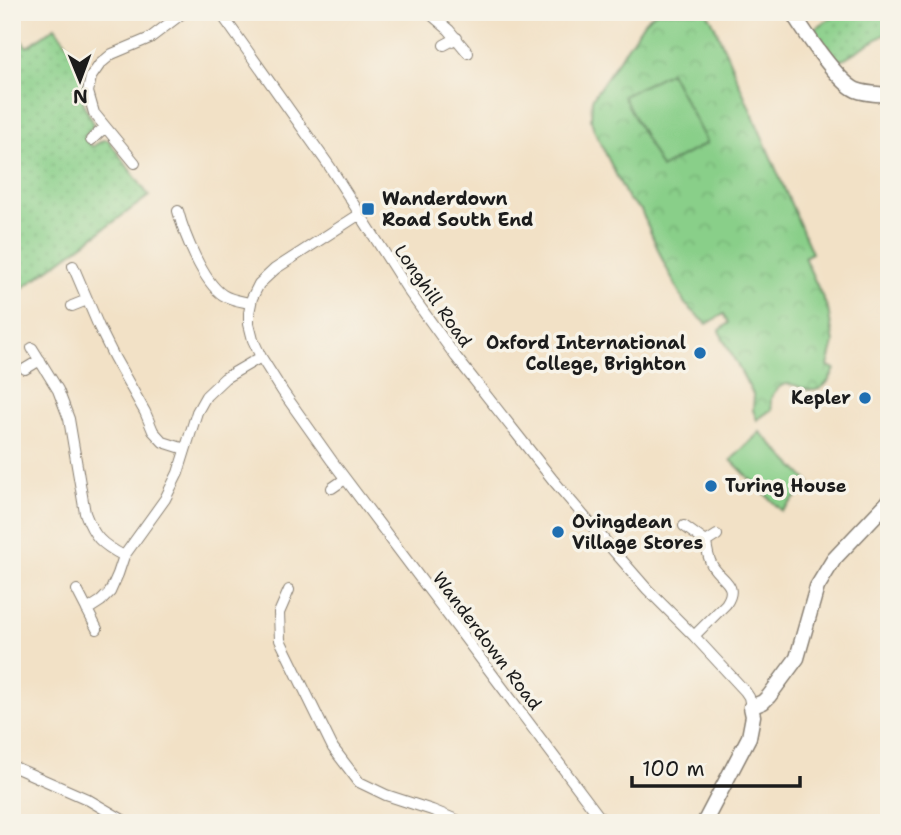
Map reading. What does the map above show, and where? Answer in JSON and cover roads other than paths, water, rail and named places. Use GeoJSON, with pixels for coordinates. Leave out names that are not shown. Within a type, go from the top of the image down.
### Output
{"type":"FeatureCollection","features":[{"type":"Feature","properties":{"kind":"street"},"geometry":{"type":"LineString","coordinates":[[135,163],[94,113],[89,100],[89,84],[95,70],[112,54],[150,37],[184,12]]}},
{"type":"Feature","properties":{"kind":"street","name":"Longhill Road"},"geometry":{"type":"LineString","coordinates":[[220,12],[330,167],[410,293],[456,357],[520,439],[647,589],[745,691],[751,707]]}},
{"type":"Feature","properties":{"kind":"street"},"geometry":{"type":"LineString","coordinates":[[428,12],[457,38],[468,53]]}},
{"type":"Feature","properties":{"kind":"street"},"geometry":{"type":"LineString","coordinates":[[792,12],[847,85],[866,93],[889,95]]}},
{"type":"Feature","properties":{"kind":"street"},"geometry":{"type":"LineString","coordinates":[[444,46],[457,38]]}},
{"type":"Feature","properties":{"kind":"street"},"geometry":{"type":"LineString","coordinates":[[91,140],[106,127]]}},
{"type":"Feature","properties":{"kind":"street"},"geometry":{"type":"LineString","coordinates":[[178,211],[184,231],[211,284],[229,298],[250,303],[257,287],[270,273],[360,215]]}},
{"type":"Feature","properties":{"kind":"street"},"geometry":{"type":"LineString","coordinates":[[73,266],[114,358],[145,412],[153,432],[163,442],[185,449]]}},
{"type":"Feature","properties":{"kind":"street"},"geometry":{"type":"LineString","coordinates":[[72,306],[87,300]]}},
{"type":"Feature","properties":{"kind":"street","name":"Wanderdown Road"},"geometry":{"type":"LineString","coordinates":[[250,303],[250,333],[261,357],[283,392],[345,479],[604,823]]}},
{"type":"Feature","properties":{"kind":"street"},"geometry":{"type":"LineString","coordinates":[[32,348],[58,390],[69,419],[89,526],[103,544],[124,556]]}},
{"type":"Feature","properties":{"kind":"street"},"geometry":{"type":"LineString","coordinates":[[87,610],[110,592],[124,556],[165,499],[178,473],[197,412],[210,391],[225,378],[261,357]]}},
{"type":"Feature","properties":{"kind":"street"},"geometry":{"type":"LineString","coordinates":[[25,369],[40,360]]}},
{"type":"Feature","properties":{"kind":"street"},"geometry":{"type":"LineString","coordinates":[[332,488],[345,479]]}},
{"type":"Feature","properties":{"kind":"street"},"geometry":{"type":"LineString","coordinates":[[704,823],[750,737],[751,707],[769,696],[797,658],[817,587],[834,559],[889,501]]}},
{"type":"Feature","properties":{"kind":"street"},"geometry":{"type":"LineString","coordinates":[[684,526],[706,542],[712,564],[729,584],[731,595],[726,604],[694,636]]}},
{"type":"Feature","properties":{"kind":"street"},"geometry":{"type":"LineString","coordinates":[[706,542],[717,535]]}},
{"type":"Feature","properties":{"kind":"street"},"geometry":{"type":"LineString","coordinates":[[76,590],[97,629]]}},
{"type":"Feature","properties":{"kind":"street"},"geometry":{"type":"LineString","coordinates":[[289,590],[279,613],[280,640],[333,748],[359,782],[386,795],[464,823]]}},
{"type":"Feature","properties":{"kind":"street"},"geometry":{"type":"LineString","coordinates":[[12,766],[87,799],[128,823]]}},
{"type":"Feature","properties":{"kind":"place","name":"Wanderdown Road South End"},"geometry":{"type":"Point","coordinates":[368,209]}},
{"type":"Feature","properties":{"kind":"place","name":"Oxford International College, Brighton"},"geometry":{"type":"Point","coordinates":[700,353]}},
{"type":"Feature","properties":{"kind":"place","name":"Kepler"},"geometry":{"type":"Point","coordinates":[865,398]}},
{"type":"Feature","properties":{"kind":"place","name":"Turing House"},"geometry":{"type":"Point","coordinates":[711,486]}},
{"type":"Feature","properties":{"kind":"place","name":"Ovingdean Village Stores"},"geometry":{"type":"Point","coordinates":[558,532]}}]}
